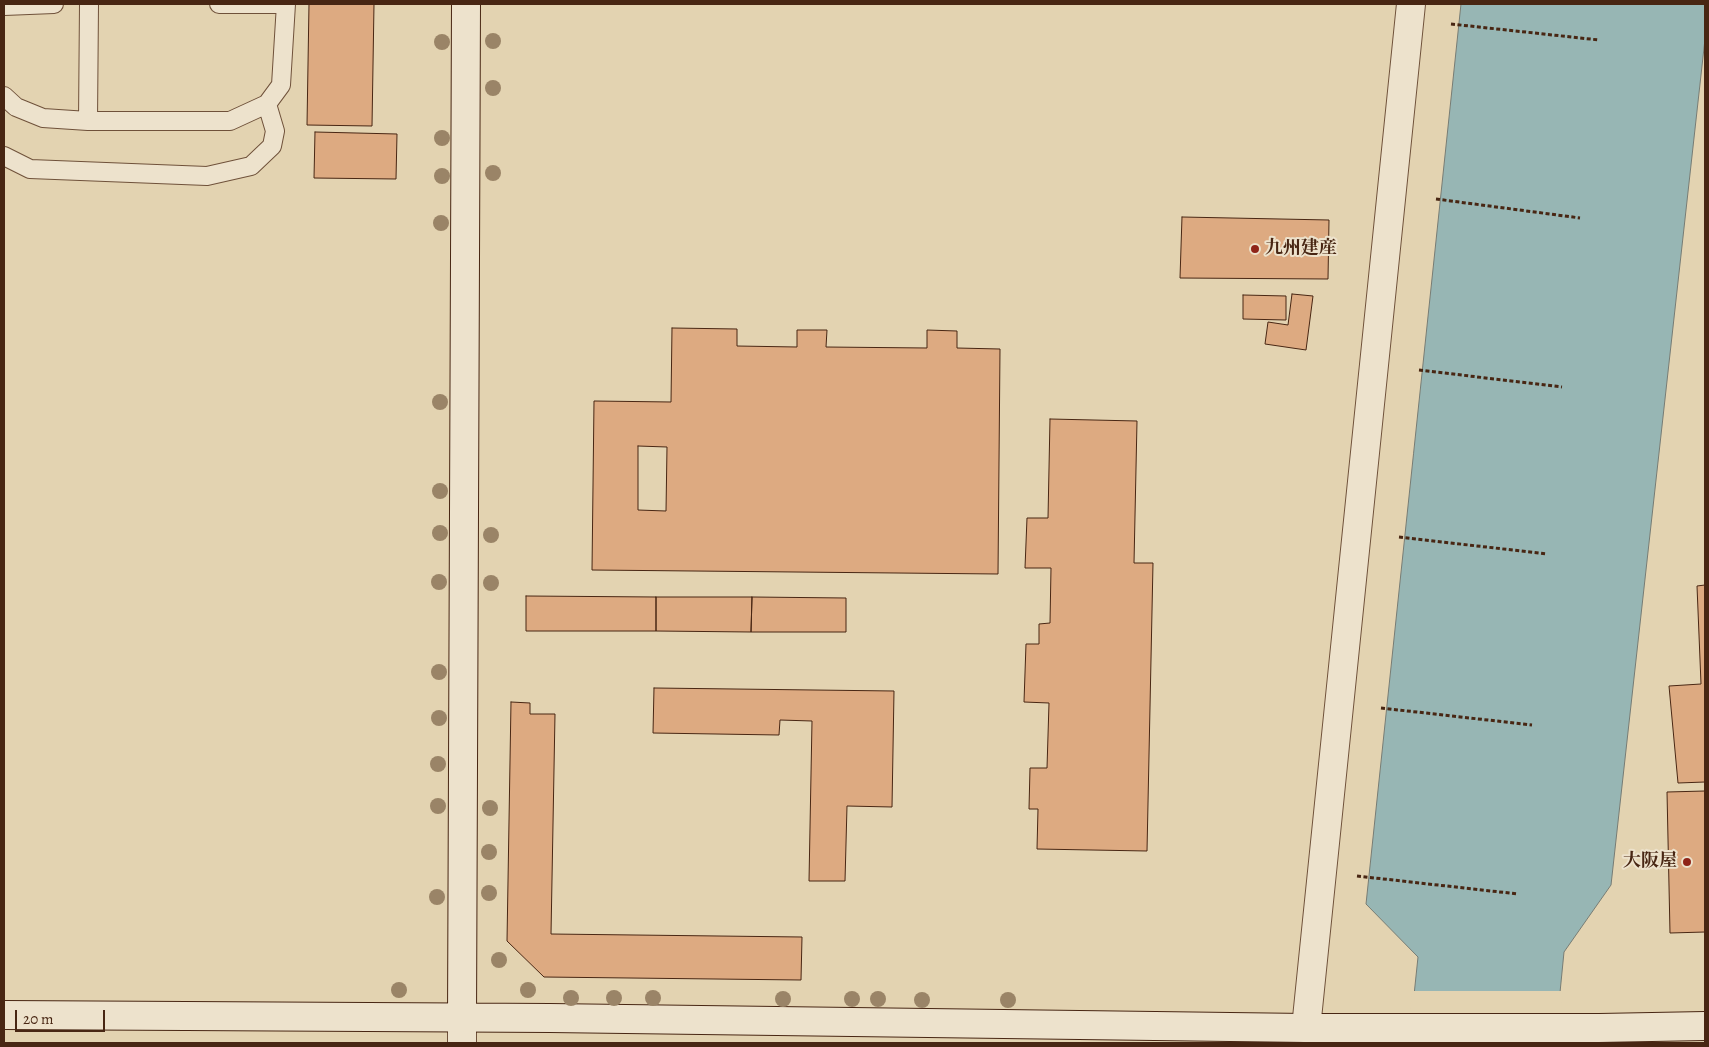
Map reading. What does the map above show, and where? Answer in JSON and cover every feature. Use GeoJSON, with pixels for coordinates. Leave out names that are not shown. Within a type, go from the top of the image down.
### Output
{"type":"FeatureCollection","features":[{"type":"Feature","properties":{"kind":"street"},"geometry":{"type":"LineString","coordinates":[[462,1030],[466,4]]}},
{"type":"Feature","properties":{"kind":"street"},"geometry":{"type":"LineString","coordinates":[[1306,1028],[1411,4]]}},
{"type":"Feature","properties":{"kind":"street"},"geometry":{"type":"LineString","coordinates":[[4,1015],[462,1030],[1599,1028],[1705,1026]]}},
{"type":"Feature","properties":{"kind":"lane"},"geometry":{"type":"LineString","coordinates":[[4,6],[54,4]]}},
{"type":"Feature","properties":{"kind":"lane"},"geometry":{"type":"LineString","coordinates":[[88,121],[89,4]]}},
{"type":"Feature","properties":{"kind":"lane"},"geometry":{"type":"LineString","coordinates":[[4,96],[16,107],[43,118],[88,121],[230,121],[267,104],[281,85],[286,4],[219,4]]}},
{"type":"Feature","properties":{"kind":"lane"},"geometry":{"type":"LineString","coordinates":[[4,156],[30,170],[207,176],[251,166],[272,146],[275,131],[267,104]]}},
{"type":"Feature","properties":{"kind":"path"},"geometry":{"type":"LineString","coordinates":[[1451,24],[1599,40]]}},
{"type":"Feature","properties":{"kind":"path"},"geometry":{"type":"LineString","coordinates":[[1436,200],[1580,218]]}},
{"type":"Feature","properties":{"kind":"path"},"geometry":{"type":"LineString","coordinates":[[1419,370],[1562,387]]}},
{"type":"Feature","properties":{"kind":"path"},"geometry":{"type":"LineString","coordinates":[[1400,537],[1547,554]]}},
{"type":"Feature","properties":{"kind":"path"},"geometry":{"type":"LineString","coordinates":[[1382,708],[1532,725]]}},
{"type":"Feature","properties":{"kind":"path"},"geometry":{"type":"LineString","coordinates":[[1357,876],[1518,894]]}},
{"type":"Feature","properties":{"kind":"water"},"geometry":{"type":"Polygon","coordinates":[[[1461,4],[1705,4],[1705,39],[1611,885],[1564,952],[1555,1043],[1409,1043],[1418,957],[1366,904],[1461,4]]]}},
{"type":"Feature","properties":{"kind":"pier"},"geometry":{"type":"Polygon","coordinates":[[[1412,991],[1563,991],[1557,1043],[1407,1043],[1412,991]]]}},
{"type":"Feature","properties":{"kind":"building"},"geometry":{"type":"Polygon","coordinates":[[[309,4],[374,4],[372,126],[307,125],[309,4]]]}},
{"type":"Feature","properties":{"kind":"building"},"geometry":{"type":"Polygon","coordinates":[[[315,132],[397,134],[396,179],[314,178],[315,132]]]}},
{"type":"Feature","properties":{"kind":"building","name":"九州建産"},"geometry":{"type":"Polygon","coordinates":[[[1182,217],[1329,220],[1328,279],[1180,278],[1182,217]]]}},
{"type":"Feature","properties":{"kind":"building"},"geometry":{"type":"Polygon","coordinates":[[[1292,294],[1313,296],[1306,350],[1265,344],[1268,322],[1288,325],[1292,294]]]}},
{"type":"Feature","properties":{"kind":"building"},"geometry":{"type":"Polygon","coordinates":[[[1243,295],[1286,296],[1286,320],[1243,319],[1243,295]]]}},
{"type":"Feature","properties":{"kind":"building"},"geometry":{"type":"Polygon","coordinates":[[[672,328],[737,329],[737,346],[797,347],[797,330],[827,330],[826,347],[927,348],[927,330],[957,331],[957,348],[1000,349],[998,574],[592,570],[594,401],[671,402],[672,328]],[[638,446],[638,510],[666,511],[667,447],[638,446]]]}},
{"type":"Feature","properties":{"kind":"building"},"geometry":{"type":"Polygon","coordinates":[[[1050,419],[1137,421],[1134,563],[1153,563],[1147,851],[1037,849],[1038,809],[1029,809],[1030,768],[1047,768],[1049,703],[1024,702],[1026,644],[1039,644],[1039,624],[1050,623],[1051,568],[1025,568],[1027,518],[1048,518],[1050,419]]]}},
{"type":"Feature","properties":{"kind":"building"},"geometry":{"type":"Polygon","coordinates":[[[1705,585],[1705,782],[1678,783],[1669,686],[1701,684],[1697,586],[1705,585]]]}},
{"type":"Feature","properties":{"kind":"building"},"geometry":{"type":"Polygon","coordinates":[[[526,596],[656,597],[656,631],[526,631],[526,596]]]}},
{"type":"Feature","properties":{"kind":"building"},"geometry":{"type":"Polygon","coordinates":[[[656,597],[752,597],[751,632],[656,631],[656,597]]]}},
{"type":"Feature","properties":{"kind":"building"},"geometry":{"type":"Polygon","coordinates":[[[752,597],[846,598],[846,632],[751,632],[752,597]]]}},
{"type":"Feature","properties":{"kind":"building"},"geometry":{"type":"Polygon","coordinates":[[[654,688],[894,691],[892,807],[847,806],[845,881],[809,881],[812,721],[780,720],[779,735],[653,733],[654,688]]]}},
{"type":"Feature","properties":{"kind":"building"},"geometry":{"type":"Polygon","coordinates":[[[511,702],[530,703],[530,714],[555,714],[551,934],[802,937],[801,980],[544,977],[507,941],[511,702]]]}},
{"type":"Feature","properties":{"kind":"building","name":"大阪屋"},"geometry":{"type":"Polygon","coordinates":[[[1705,791],[1705,932],[1670,933],[1667,792],[1705,791]]]}},
{"type":"Feature","properties":{"kind":"place","name":"九州建産"},"geometry":{"type":"Point","coordinates":[1255,249]}},
{"type":"Feature","properties":{"kind":"place","name":"大阪屋"},"geometry":{"type":"Point","coordinates":[1687,862]}}]}
